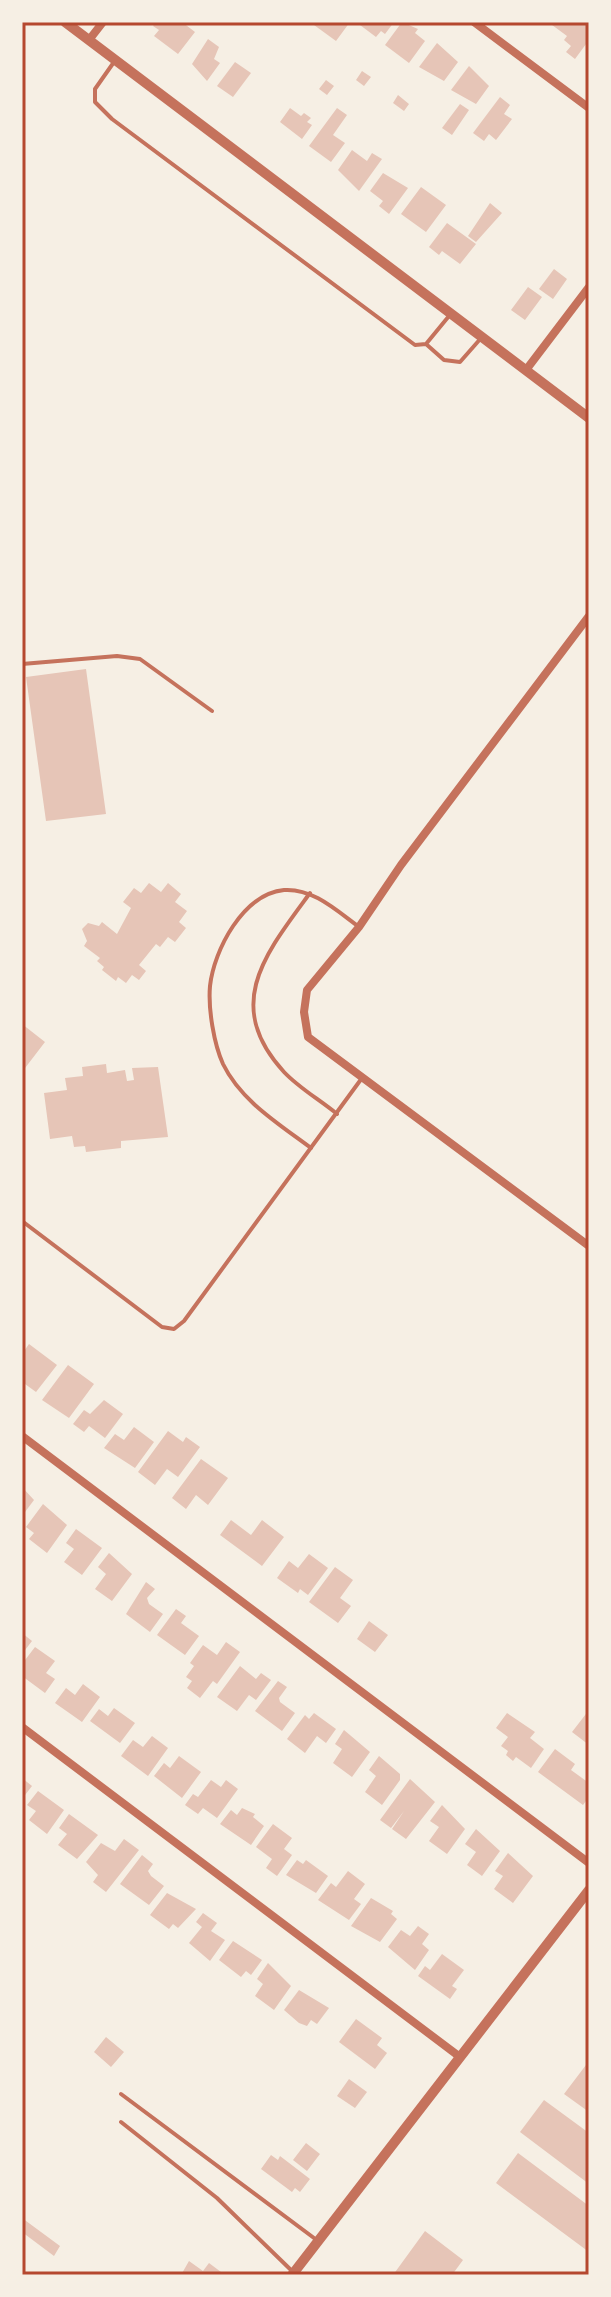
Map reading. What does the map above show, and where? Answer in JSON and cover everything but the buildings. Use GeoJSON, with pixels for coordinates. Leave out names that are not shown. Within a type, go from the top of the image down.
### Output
{"type":"FeatureCollection","features":[{"type":"Feature","properties":{"kind":"street"},"geometry":{"type":"LineString","coordinates":[[65,22],[589,418]]}},
{"type":"Feature","properties":{"kind":"street"},"geometry":{"type":"LineString","coordinates":[[89,40],[103,22]]}},
{"type":"Feature","properties":{"kind":"street"},"geometry":{"type":"LineString","coordinates":[[474,22],[589,108]]}},
{"type":"Feature","properties":{"kind":"street"},"geometry":{"type":"LineString","coordinates":[[526,370],[589,287]]}},
{"type":"Feature","properties":{"kind":"street"},"geometry":{"type":"LineString","coordinates":[[589,616],[401,865],[359,927],[307,990],[304,1012],[308,1037],[364,1075],[589,1246]]}},
{"type":"Feature","properties":{"kind":"street"},"geometry":{"type":"LineString","coordinates":[[22,1436],[589,1863]]}},
{"type":"Feature","properties":{"kind":"street"},"geometry":{"type":"LineString","coordinates":[[22,1727],[460,2057]]}},
{"type":"Feature","properties":{"kind":"street"},"geometry":{"type":"LineString","coordinates":[[293,2274],[589,1890]]}},
{"type":"Feature","properties":{"kind":"lane"},"geometry":{"type":"LineString","coordinates":[[116,60],[95,89],[95,102],[112,119],[415,345],[426,344],[451,313]]}},
{"type":"Feature","properties":{"kind":"lane"},"geometry":{"type":"LineString","coordinates":[[426,344],[444,360],[460,362],[482,337]]}},
{"type":"Feature","properties":{"kind":"lane"},"geometry":{"type":"LineString","coordinates":[[22,664],[117,656],[140,659],[212,711]]}},
{"type":"Feature","properties":{"kind":"lane"},"geometry":{"type":"LineString","coordinates":[[311,1148],[261,1110],[231,1077],[223,1063],[213,1028],[210,988],[217,958],[233,927],[254,903],[282,890],[310,893],[359,927]]}},
{"type":"Feature","properties":{"kind":"lane"},"geometry":{"type":"LineString","coordinates":[[310,893],[270,947],[257,975],[251,1009],[262,1043],[285,1073],[337,1114]]}},
{"type":"Feature","properties":{"kind":"lane"},"geometry":{"type":"LineString","coordinates":[[22,1221],[162,1327],[174,1329],[184,1321],[364,1075]]}},
{"type":"Feature","properties":{"kind":"lane"},"geometry":{"type":"LineString","coordinates":[[121,2094],[319,2241]]}},
{"type":"Feature","properties":{"kind":"lane"},"geometry":{"type":"LineString","coordinates":[[121,2122],[217,2198],[293,2274]]}}]}
